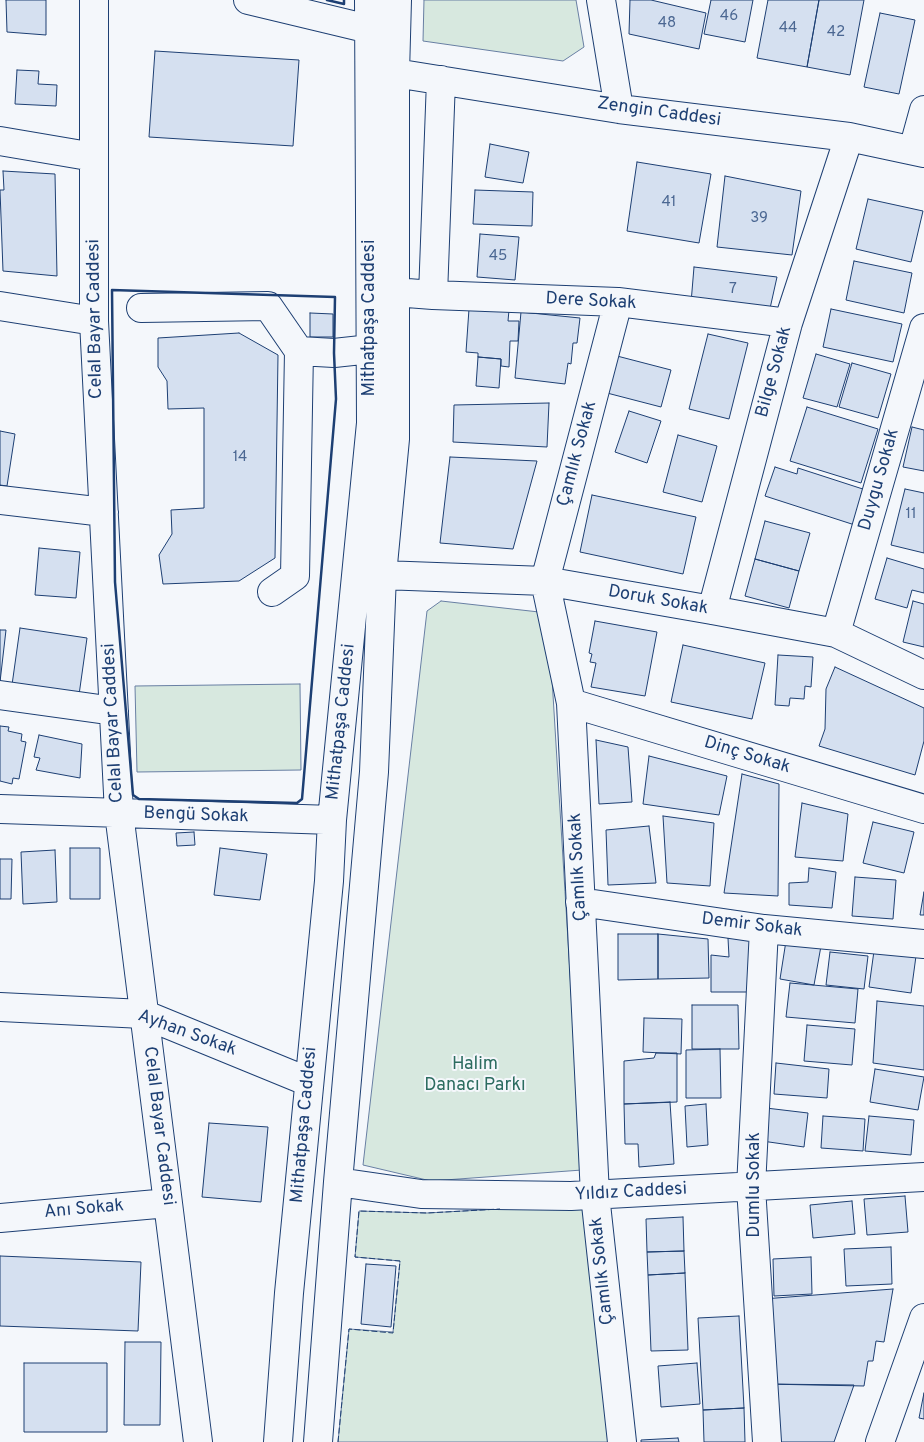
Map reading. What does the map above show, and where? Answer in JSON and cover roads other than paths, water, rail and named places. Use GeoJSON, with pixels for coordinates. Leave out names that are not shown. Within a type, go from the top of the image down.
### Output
{"type":"FeatureCollection","features":[{"type":"Feature","properties":{"kind":"street","name":"Celal Bayar Caddesi"},"geometry":{"type":"LineString","coordinates":[[94,0],[94,321],[119,813],[198,1442]]}},
{"type":"Feature","properties":{"kind":"street"},"geometry":{"type":"LineString","coordinates":[[248,0],[369,29]]}},
{"type":"Feature","properties":{"kind":"street","name":"Mithatpaşa Caddesi"},"geometry":{"type":"LineString","coordinates":[[278,1442],[289,1293],[328,881],[332,820],[371,422],[369,0]]}},
{"type":"Feature","properties":{"kind":"street","name":"Mithatpaşa Caddesi"},"geometry":{"type":"LineString","coordinates":[[318,1442],[338,1182],[374,772],[382,574],[394,439],[395,73],[397,0]]}},
{"type":"Feature","properties":{"kind":"street"},"geometry":{"type":"LineString","coordinates":[[602,0],[619,108]]}},
{"type":"Feature","properties":{"kind":"street","name":"Zengin Caddesi"},"geometry":{"type":"LineString","coordinates":[[395,73],[619,108],[849,138],[918,152]]}},
{"type":"Feature","properties":{"kind":"street"},"geometry":{"type":"LineString","coordinates":[[433,295],[441,80]]}},
{"type":"Feature","properties":{"kind":"street"},"geometry":{"type":"LineString","coordinates":[[918,152],[924,110]]}},
{"type":"Feature","properties":{"kind":"street","name":"Bilge Sokak"},"geometry":{"type":"LineString","coordinates":[[712,610],[788,323],[849,138]]}},
{"type":"Feature","properties":{"kind":"street"},"geometry":{"type":"LineString","coordinates":[[0,141],[94,157]]}},
{"type":"Feature","properties":{"kind":"street","name":"Dere Sokak"},"geometry":{"type":"LineString","coordinates":[[394,292],[618,302],[788,323]]}},
{"type":"Feature","properties":{"kind":"street","name":"Çamlık Sokak"},"geometry":{"type":"LineString","coordinates":[[618,302],[545,581],[571,703],[595,1195],[622,1442]]}},
{"type":"Feature","properties":{"kind":"street"},"geometry":{"type":"LineString","coordinates":[[0,306],[94,321]]}},
{"type":"Feature","properties":{"kind":"street"},"geometry":{"type":"LineString","coordinates":[[141,308],[268,306],[299,351],[296,576],[272,592]]}},
{"type":"Feature","properties":{"kind":"street","name":"Duygu Sokak"},"geometry":{"type":"LineString","coordinates":[[836,633],[924,328]]}},
{"type":"Feature","properties":{"kind":"street"},"geometry":{"type":"LineString","coordinates":[[299,351],[334,353],[371,349]]}},
{"type":"Feature","properties":{"kind":"street"},"geometry":{"type":"LineString","coordinates":[[0,500],[104,512]]}},
{"type":"Feature","properties":{"kind":"street","name":"Doruk Sokak"},"geometry":{"type":"LineString","coordinates":[[382,574],[545,581],[836,633],[924,675]]}},
{"type":"Feature","properties":{"kind":"street"},"geometry":{"type":"LineString","coordinates":[[0,695],[114,711]]}},
{"type":"Feature","properties":{"kind":"street","name":"Dinç Sokak"},"geometry":{"type":"LineString","coordinates":[[571,703],[924,809]]}},
{"type":"Feature","properties":{"kind":"street","name":"Bengü Sokak"},"geometry":{"type":"LineString","coordinates":[[0,809],[332,820]]}},
{"type":"Feature","properties":{"kind":"street","name":"Demir Sokak"},"geometry":{"type":"LineString","coordinates":[[580,902],[764,929],[924,944]]}},
{"type":"Feature","properties":{"kind":"street","name":"Dumlu Sokak"},"geometry":{"type":"LineString","coordinates":[[764,929],[751,1186],[767,1442]]}},
{"type":"Feature","properties":{"kind":"street","name":"Ayhan Sokak"},"geometry":{"type":"LineString","coordinates":[[0,1007],[143,1014],[309,1082]]}},
{"type":"Feature","properties":{"kind":"street","name":"Yıldız Caddesi"},"geometry":{"type":"LineString","coordinates":[[338,1182],[421,1194],[571,1196],[924,1177]]}},
{"type":"Feature","properties":{"kind":"street","name":"Anı Sokak"},"geometry":{"type":"LineString","coordinates":[[0,1218],[168,1202]]}},
{"type":"Feature","properties":{"kind":"street"},"geometry":{"type":"LineString","coordinates":[[879,1441],[924,1318]]}},
{"type":"Feature","properties":{"kind":"park label","name":"Halim Danacı Parkı"},"geometry":{"type":"Point","coordinates":[475,1075]}}]}
